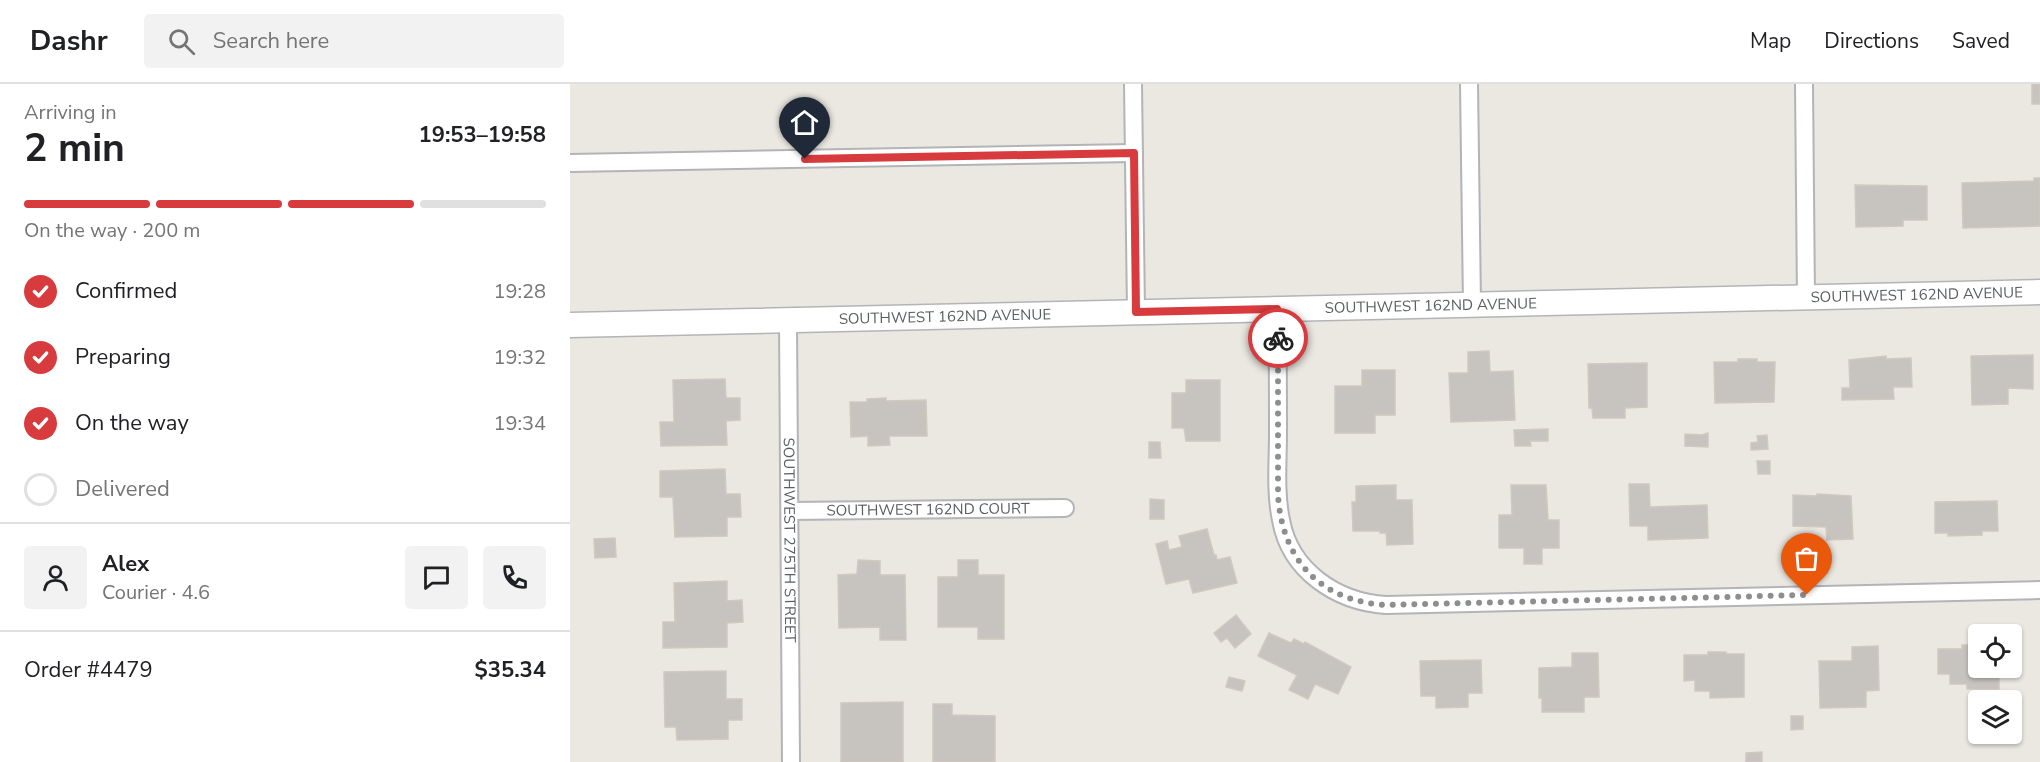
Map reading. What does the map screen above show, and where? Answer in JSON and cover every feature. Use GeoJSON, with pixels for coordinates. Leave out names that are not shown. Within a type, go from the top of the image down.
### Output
{"type":"FeatureCollection","features":[{"type":"Feature","properties":{"kind":"street"},"geometry":{"type":"LineString","coordinates":[[1133,84],[1136,312]]}},
{"type":"Feature","properties":{"kind":"street"},"geometry":{"type":"LineString","coordinates":[[1469,84],[1472,305]]}},
{"type":"Feature","properties":{"kind":"street"},"geometry":{"type":"LineString","coordinates":[[1804,84],[1806,298]]}},
{"type":"Feature","properties":{"kind":"street"},"geometry":{"type":"LineString","coordinates":[[570,163],[1134,153]]}},
{"type":"Feature","properties":{"kind":"street","name":"SOUTHWEST 162ND AVENUE"},"geometry":{"type":"LineString","coordinates":[[570,325],[2040,292]]}},
{"type":"Feature","properties":{"kind":"street"},"geometry":{"type":"LineString","coordinates":[[1277,309],[1280,519],[1290,547],[1299,561],[1319,583],[1351,598],[1386,605],[2040,590]]}},
{"type":"Feature","properties":{"kind":"street","name":"SOUTHWEST 275TH STREET"},"geometry":{"type":"LineString","coordinates":[[788,320],[791,762]]}},
{"type":"Feature","properties":{"kind":"street","name":"SOUTHWEST 162ND COURT"},"geometry":{"type":"LineString","coordinates":[[790,511],[1065,508]]}},
{"type":"Feature","properties":{"kind":"building"},"geometry":{"type":"Polygon","coordinates":[[[2032,84],[2040,84],[2040,104],[2032,104],[2032,84]]]}},
{"type":"Feature","properties":{"kind":"building"},"geometry":{"type":"Polygon","coordinates":[[[2034,178],[2040,178],[2040,226],[1963,228],[1962,183],[2034,181],[2034,178]]]}},
{"type":"Feature","properties":{"kind":"building"},"geometry":{"type":"Polygon","coordinates":[[[1855,185],[1927,186],[1927,220],[1903,220],[1903,226],[1856,227],[1855,185]]]}},
{"type":"Feature","properties":{"kind":"building"},"geometry":{"type":"Polygon","coordinates":[[[1489,351],[1490,372],[1513,371],[1515,420],[1451,422],[1449,373],[1468,373],[1468,352],[1489,351]]]}},
{"type":"Feature","properties":{"kind":"building"},"geometry":{"type":"Polygon","coordinates":[[[2033,355],[2033,389],[2008,388],[2008,404],[1972,405],[1971,356],[2033,355]]]}},
{"type":"Feature","properties":{"kind":"building"},"geometry":{"type":"Polygon","coordinates":[[[1886,356],[1886,359],[1911,358],[1912,387],[1893,387],[1894,399],[1842,400],[1842,388],[1850,388],[1849,360],[1886,356]]]}},
{"type":"Feature","properties":{"kind":"building"},"geometry":{"type":"Polygon","coordinates":[[[1738,359],[1775,362],[1774,402],[1715,403],[1714,362],[1738,362],[1738,359]]]}},
{"type":"Feature","properties":{"kind":"building"},"geometry":{"type":"Polygon","coordinates":[[[1647,363],[1647,407],[1625,408],[1625,418],[1593,418],[1592,408],[1589,408],[1588,364],[1647,363]]]}},
{"type":"Feature","properties":{"kind":"building"},"geometry":{"type":"Polygon","coordinates":[[[1362,370],[1395,370],[1395,415],[1375,415],[1375,433],[1335,433],[1335,386],[1362,386],[1362,370]]]}},
{"type":"Feature","properties":{"kind":"building"},"geometry":{"type":"Polygon","coordinates":[[[725,379],[726,398],[740,398],[740,420],[726,421],[727,445],[661,446],[660,422],[674,422],[673,380],[725,379]]]}},
{"type":"Feature","properties":{"kind":"building"},"geometry":{"type":"Polygon","coordinates":[[[1186,380],[1220,380],[1220,441],[1186,441],[1184,428],[1172,428],[1172,393],[1186,393],[1186,380]]]}},
{"type":"Feature","properties":{"kind":"building"},"geometry":{"type":"Polygon","coordinates":[[[886,398],[886,401],[926,400],[927,436],[889,436],[890,445],[868,446],[868,436],[851,437],[850,402],[867,402],[867,399],[886,398]]]}},
{"type":"Feature","properties":{"kind":"building"},"geometry":{"type":"Polygon","coordinates":[[[1548,429],[1548,441],[1530,441],[1531,446],[1515,446],[1514,430],[1548,429]]]}},
{"type":"Feature","properties":{"kind":"building"},"geometry":{"type":"Polygon","coordinates":[[[1708,433],[1708,447],[1685,446],[1685,434],[1708,433]]]}},
{"type":"Feature","properties":{"kind":"building"},"geometry":{"type":"Polygon","coordinates":[[[1767,435],[1768,449],[1751,450],[1751,443],[1758,442],[1757,436],[1767,435]]]}},
{"type":"Feature","properties":{"kind":"building"},"geometry":{"type":"Polygon","coordinates":[[[1149,442],[1160,442],[1161,458],[1149,458],[1149,442]]]}},
{"type":"Feature","properties":{"kind":"building"},"geometry":{"type":"Polygon","coordinates":[[[1757,461],[1770,461],[1770,474],[1758,474],[1757,461]]]}},
{"type":"Feature","properties":{"kind":"building"},"geometry":{"type":"Polygon","coordinates":[[[725,469],[726,494],[740,494],[741,517],[727,517],[727,536],[675,537],[673,497],[660,497],[660,471],[725,469]]]}},
{"type":"Feature","properties":{"kind":"building"},"geometry":{"type":"Polygon","coordinates":[[[1629,484],[1649,484],[1650,507],[1707,505],[1708,538],[1648,540],[1648,526],[1630,526],[1629,484]]]}},
{"type":"Feature","properties":{"kind":"building"},"geometry":{"type":"Polygon","coordinates":[[[1396,485],[1396,500],[1412,500],[1413,544],[1387,545],[1386,533],[1353,531],[1352,502],[1356,502],[1356,486],[1396,485]]]}},
{"type":"Feature","properties":{"kind":"building"},"geometry":{"type":"Polygon","coordinates":[[[1511,485],[1546,485],[1548,520],[1559,520],[1559,548],[1542,548],[1542,564],[1524,564],[1524,548],[1499,548],[1499,515],[1512,515],[1511,485]]]}},
{"type":"Feature","properties":{"kind":"building"},"geometry":{"type":"Polygon","coordinates":[[[1817,494],[1851,496],[1853,539],[1827,540],[1826,527],[1793,526],[1793,495],[1817,496],[1817,494]]]}},
{"type":"Feature","properties":{"kind":"building"},"geometry":{"type":"Polygon","coordinates":[[[1150,499],[1164,500],[1164,519],[1150,519],[1150,499]]]}},
{"type":"Feature","properties":{"kind":"building"},"geometry":{"type":"Polygon","coordinates":[[[1997,501],[1998,531],[1982,531],[1982,535],[1948,536],[1948,533],[1935,533],[1935,502],[1997,501]]]}},
{"type":"Feature","properties":{"kind":"building"},"geometry":{"type":"Polygon","coordinates":[[[1207,529],[1217,560],[1230,557],[1237,583],[1193,593],[1189,579],[1166,584],[1156,544],[1167,541],[1169,550],[1182,547],[1179,536],[1207,529]]]}},
{"type":"Feature","properties":{"kind":"building"},"geometry":{"type":"Polygon","coordinates":[[[615,538],[616,557],[595,558],[594,539],[615,538]]]}},
{"type":"Feature","properties":{"kind":"building"},"geometry":{"type":"Polygon","coordinates":[[[858,560],[880,561],[880,575],[905,575],[906,640],[880,640],[880,627],[839,628],[838,575],[857,574],[858,560]]]}},
{"type":"Feature","properties":{"kind":"building"},"geometry":{"type":"Polygon","coordinates":[[[958,560],[978,560],[978,575],[1004,575],[1004,639],[978,639],[978,627],[938,627],[938,577],[958,577],[958,560]]]}},
{"type":"Feature","properties":{"kind":"building"},"geometry":{"type":"Polygon","coordinates":[[[727,581],[727,601],[742,600],[743,622],[727,623],[727,647],[663,648],[663,622],[675,622],[674,583],[727,581]]]}},
{"type":"Feature","properties":{"kind":"building"},"geometry":{"type":"Polygon","coordinates":[[[1236,615],[1251,634],[1235,648],[1227,638],[1221,642],[1214,633],[1236,615]]]}},
{"type":"Feature","properties":{"kind":"building"},"geometry":{"type":"Polygon","coordinates":[[[1269,633],[1291,643],[1294,639],[1304,644],[1305,642],[1351,667],[1338,694],[1315,684],[1308,699],[1289,690],[1297,675],[1258,656],[1269,633]]]}},
{"type":"Feature","properties":{"kind":"building"},"geometry":{"type":"Polygon","coordinates":[[[1962,645],[1968,645],[1968,678],[1999,678],[1999,689],[1967,689],[1967,684],[1950,684],[1950,674],[1938,674],[1938,649],[1962,649],[1962,645]]]}},
{"type":"Feature","properties":{"kind":"building"},"geometry":{"type":"Polygon","coordinates":[[[1878,646],[1879,690],[1866,691],[1866,707],[1820,708],[1819,661],[1852,661],[1852,647],[1878,646]]]}},
{"type":"Feature","properties":{"kind":"building"},"geometry":{"type":"Polygon","coordinates":[[[1708,652],[1744,654],[1744,697],[1710,698],[1710,691],[1695,691],[1695,680],[1684,681],[1684,655],[1708,655],[1708,652]]]}},
{"type":"Feature","properties":{"kind":"building"},"geometry":{"type":"Polygon","coordinates":[[[1572,653],[1598,653],[1599,697],[1584,697],[1584,712],[1542,712],[1542,698],[1539,698],[1539,668],[1572,667],[1572,653]]]}},
{"type":"Feature","properties":{"kind":"building"},"geometry":{"type":"Polygon","coordinates":[[[1481,660],[1482,693],[1468,693],[1468,707],[1436,708],[1436,696],[1421,696],[1420,661],[1481,660]]]}},
{"type":"Feature","properties":{"kind":"building"},"geometry":{"type":"Polygon","coordinates":[[[726,671],[726,699],[742,699],[742,720],[728,720],[728,739],[677,740],[676,727],[665,727],[664,672],[726,671]]]}},
{"type":"Feature","properties":{"kind":"building"},"geometry":{"type":"Polygon","coordinates":[[[1229,677],[1245,681],[1242,691],[1226,687],[1229,677]]]}},
{"type":"Feature","properties":{"kind":"building"},"geometry":{"type":"Polygon","coordinates":[[[903,702],[903,762],[841,762],[841,703],[903,702]]]}},
{"type":"Feature","properties":{"kind":"building"},"geometry":{"type":"Polygon","coordinates":[[[933,704],[952,704],[952,715],[995,716],[995,762],[933,762],[933,704]]]}},
{"type":"Feature","properties":{"kind":"building"},"geometry":{"type":"Polygon","coordinates":[[[1791,716],[1803,716],[1803,729],[1791,730],[1791,716]]]}},
{"type":"Feature","properties":{"kind":"building"},"geometry":{"type":"Polygon","coordinates":[[[1762,752],[1762,762],[1746,762],[1746,753],[1762,752]]]}},
{"type":"Feature","properties":{"kind":"way so far"},"geometry":{"type":"LineString","coordinates":[[1278,338],[1280,519],[1290,547],[1299,561],[1319,583],[1327,588],[1351,598],[1386,605],[1807,595]]}},
{"type":"Feature","properties":{"kind":"route"},"geometry":{"type":"LineString","coordinates":[[805,159],[1134,153],[1136,312],[1277,309],[1278,338]]}}]}
